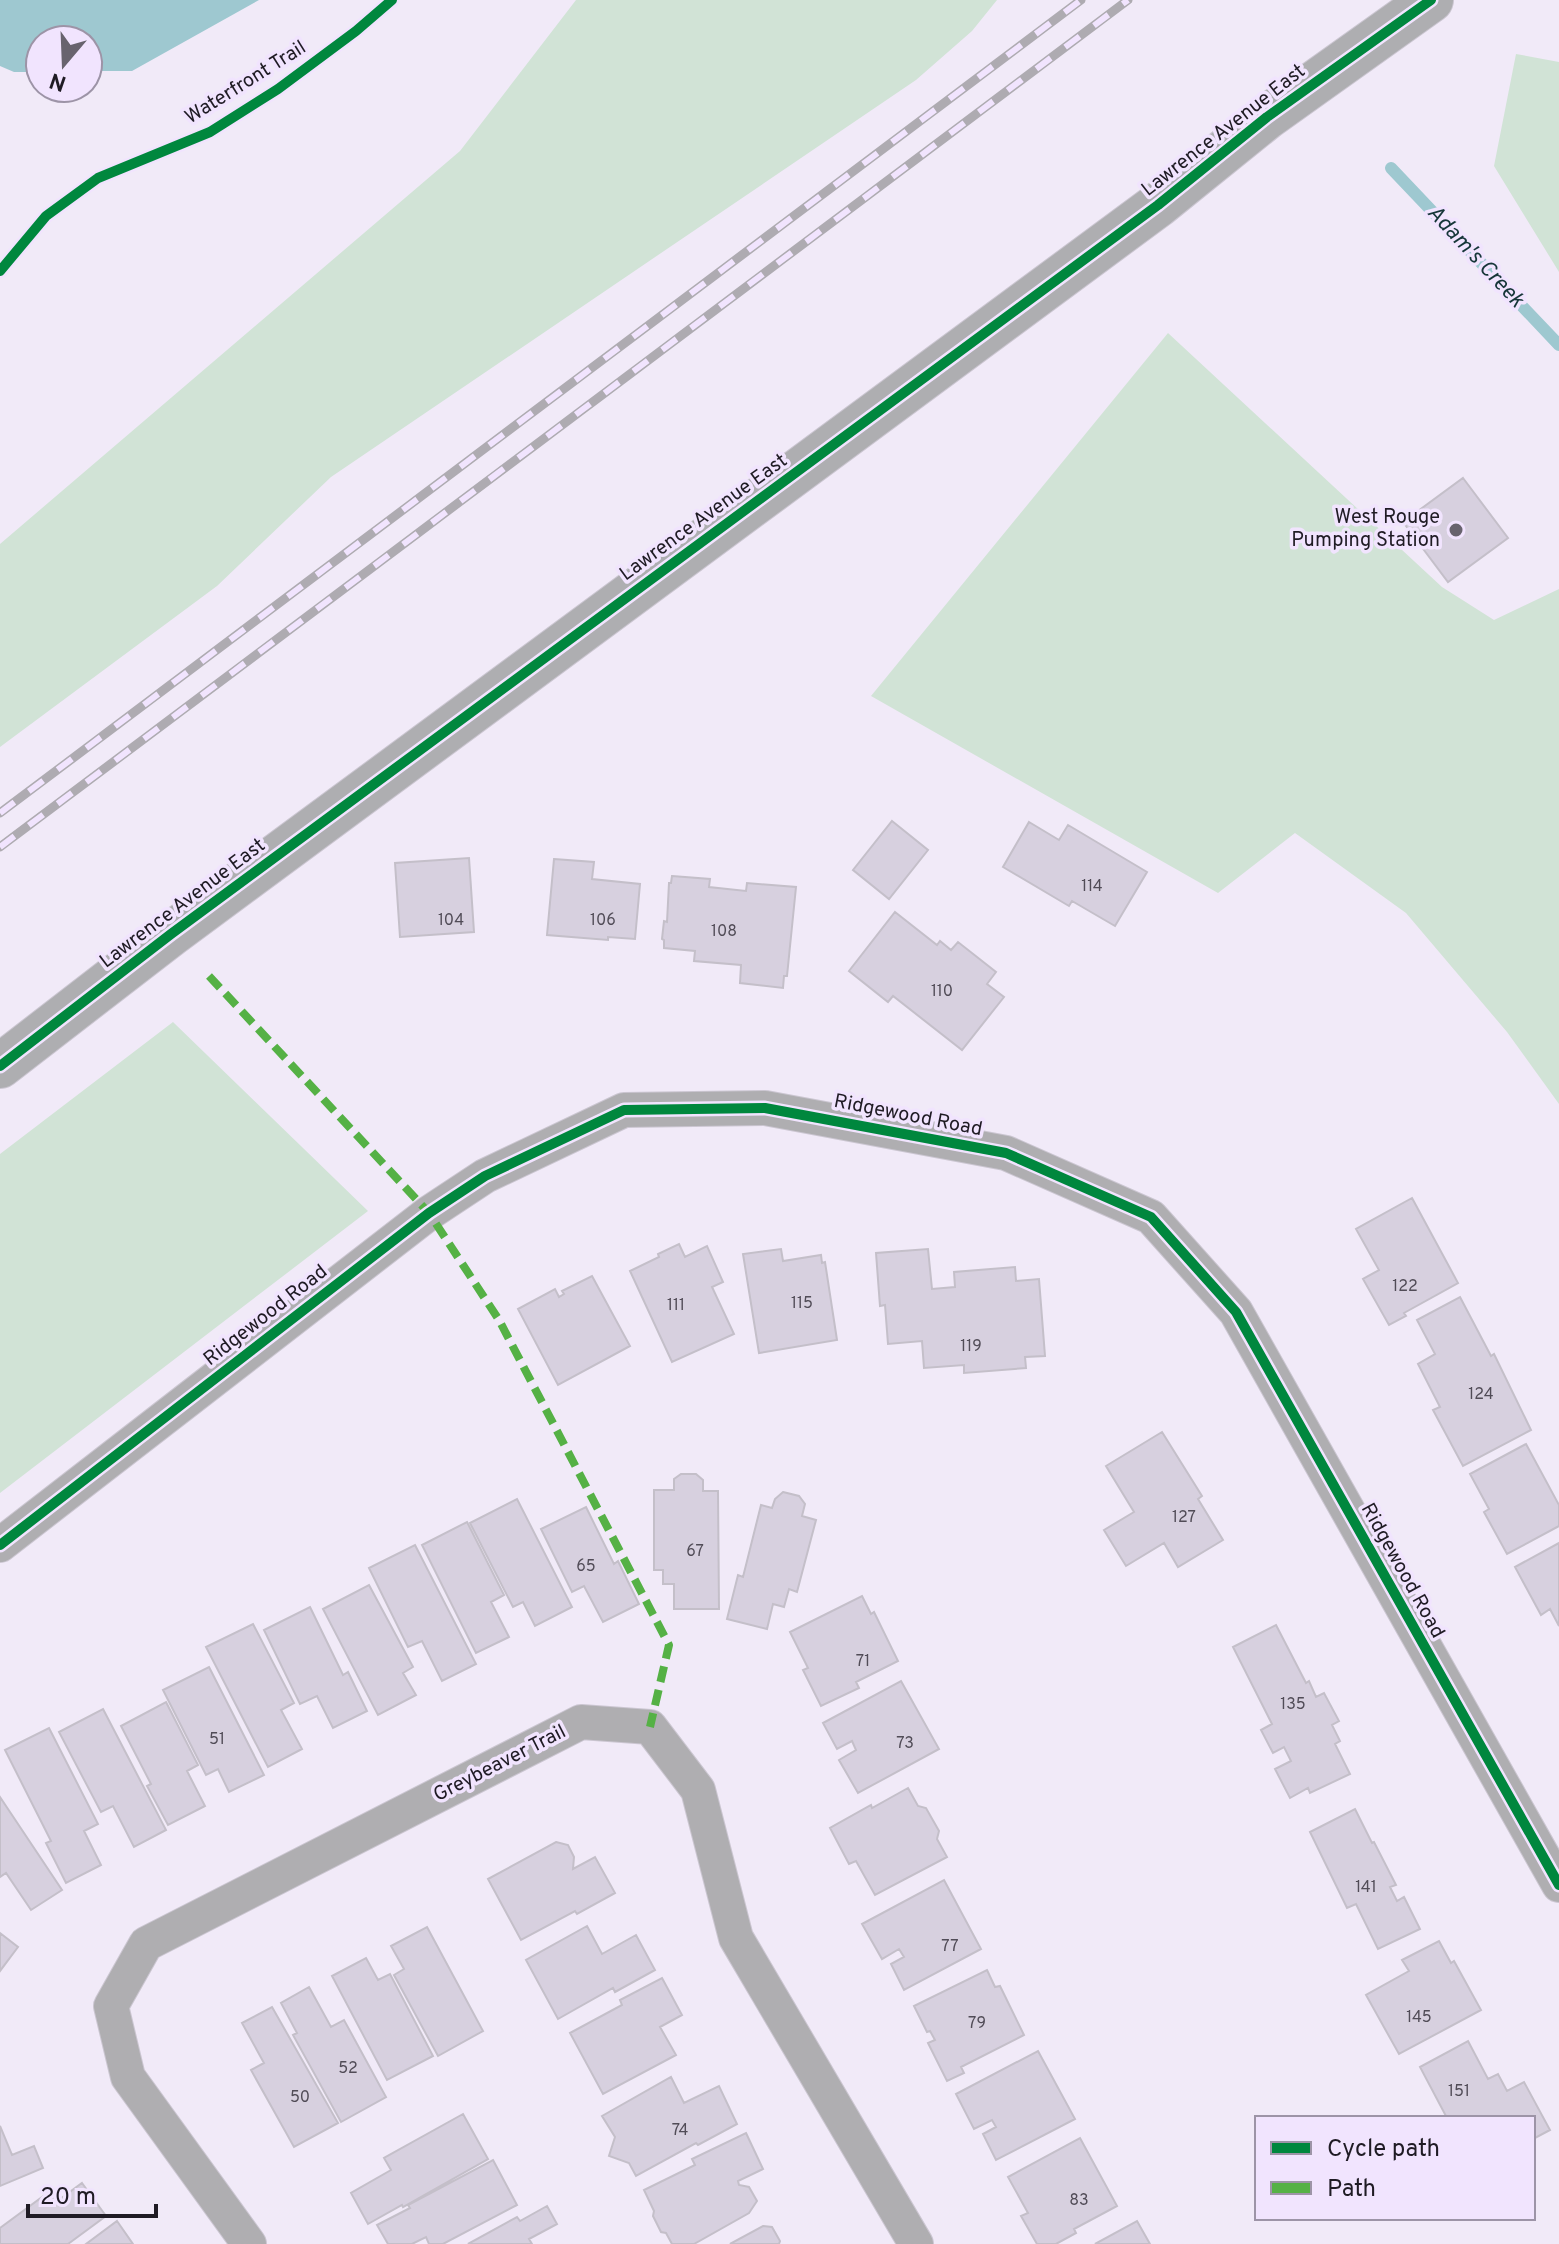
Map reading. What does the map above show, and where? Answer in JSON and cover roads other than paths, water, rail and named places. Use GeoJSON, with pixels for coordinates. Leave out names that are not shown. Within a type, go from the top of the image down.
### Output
{"type":"FeatureCollection","features":[{"type":"Feature","properties":{"kind":"street","name":"Lawrence Avenue East"},"geometry":{"type":"LineString","coordinates":[[0,1066],[183,925],[1158,205],[1267,117],[1431,0]]}},
{"type":"Feature","properties":{"kind":"street","name":"Ridgewood Road"},"geometry":{"type":"LineString","coordinates":[[0,1545],[429,1213],[485,1176],[624,1110],[765,1108],[1006,1153],[1151,1217],[1236,1312],[1559,1885]]}},
{"type":"Feature","properties":{"kind":"street","name":"Greybeaver Trail"},"geometry":{"type":"LineString","coordinates":[[249,2244],[128,2077],[111,2006],[146,1944],[581,1722],[650,1727],[698,1790],[736,1938],[916,2244]]}},
{"type":"Feature","properties":{"kind":"water"},"geometry":{"type":"Polygon","coordinates":[[[0,0],[259,0],[132,71],[104,71],[104,24],[24,24],[24,72],[14,72],[0,66],[0,0]]]}},
{"type":"Feature","properties":{"kind":"waterway","name":"Adam's Creek"},"geometry":{"type":"LineString","coordinates":[[1391,168],[1559,345]]}},
{"type":"Feature","properties":{"kind":"railway"},"geometry":{"type":"LineString","coordinates":[[0,813],[1081,0]]}},
{"type":"Feature","properties":{"kind":"railway"},"geometry":{"type":"LineString","coordinates":[[0,847],[1128,0]]}},
{"type":"Feature","properties":{"kind":"place","name":"West Rouge Pumping Station"},"geometry":{"type":"Point","coordinates":[1456,530]}}]}
